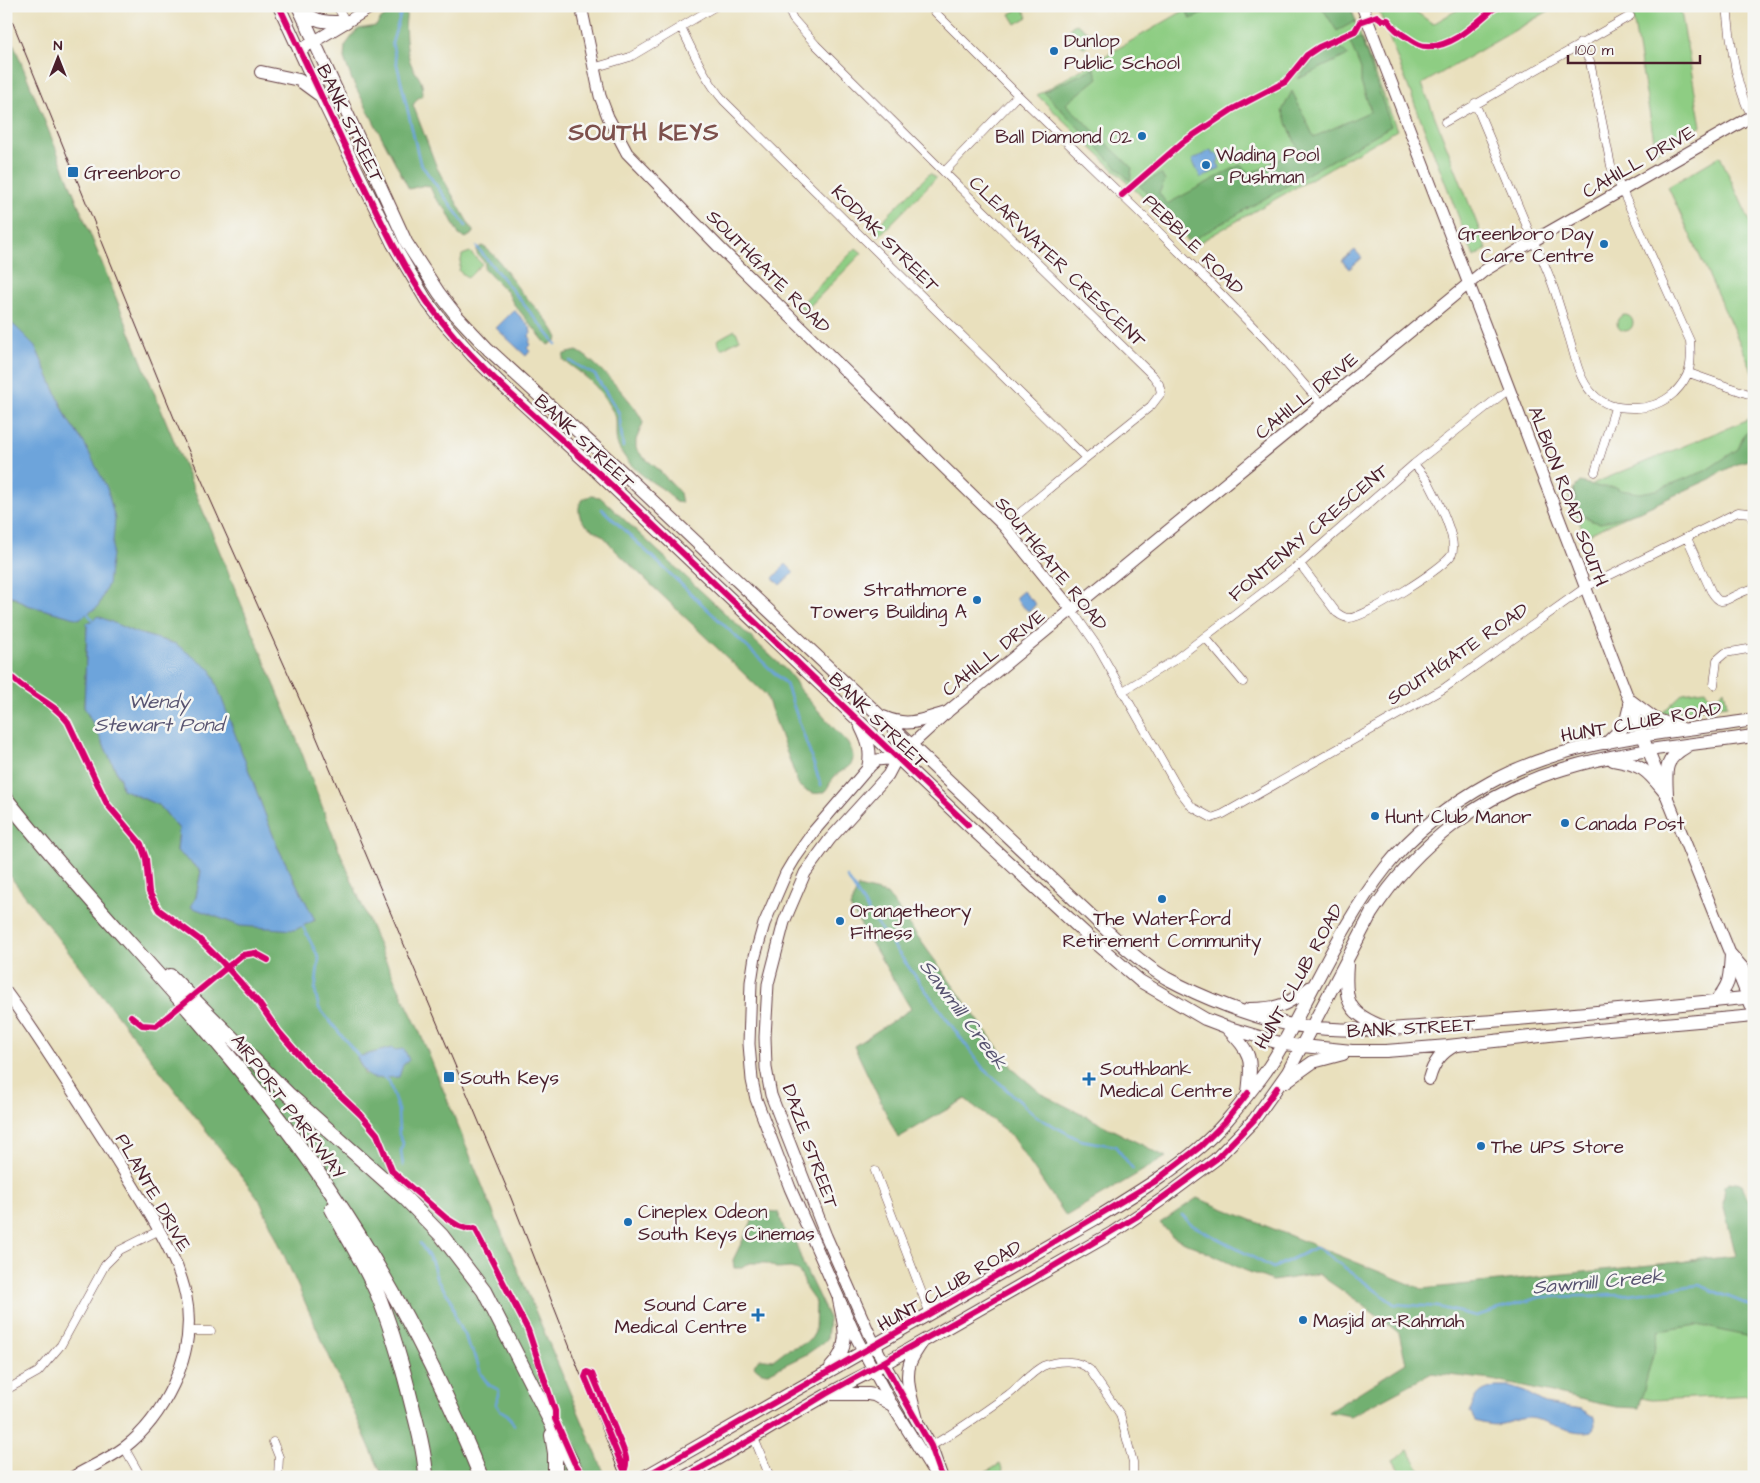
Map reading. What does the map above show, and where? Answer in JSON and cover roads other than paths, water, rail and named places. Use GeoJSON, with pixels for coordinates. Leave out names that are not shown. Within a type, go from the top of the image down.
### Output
{"type":"FeatureCollection","features":[{"type":"Feature","properties":{"kind":"highway","name":"AIRPORT PARKWAY"},"geometry":{"type":"LineString","coordinates":[[6,798],[56,859],[248,1080],[329,1188],[373,1259],[417,1338],[462,1431],[481,1477]]}},
{"type":"Feature","properties":{"kind":"highway"},"geometry":{"type":"LineString","coordinates":[[56,859],[288,1094],[399,1192],[442,1236],[484,1291],[578,1477]]}},
{"type":"Feature","properties":{"kind":"highway"},"geometry":{"type":"LineString","coordinates":[[248,1080],[329,1204],[379,1298],[403,1368],[428,1473]]}},
{"type":"Feature","properties":{"kind":"highway"},"geometry":{"type":"LineString","coordinates":[[540,1401],[553,1441],[555,1477]]}},
{"type":"Feature","properties":{"kind":"main road","name":"BANK STREET"},"geometry":{"type":"LineString","coordinates":[[279,6],[393,244],[432,308],[472,355],[968,825],[1089,937],[1140,981],[1205,1019],[1226,1028],[1283,1044],[1352,1052],[1386,1052],[1754,1014]]}},
{"type":"Feature","properties":{"kind":"main road","name":"BANK STREET"},"geometry":{"type":"LineString","coordinates":[[298,7],[406,242],[439,293],[456,315],[488,349],[910,746],[1136,956],[1168,978],[1238,1009],[1292,1025],[1346,1030],[1394,1030],[1595,1013],[1750,997]]}},
{"type":"Feature","properties":{"kind":"main road"},"geometry":{"type":"LineString","coordinates":[[298,7],[312,19],[325,22],[346,22]]}},
{"type":"Feature","properties":{"kind":"main road"},"geometry":{"type":"LineString","coordinates":[[261,72],[299,80],[320,95]]}},
{"type":"Feature","properties":{"kind":"main road"},"geometry":{"type":"LineString","coordinates":[[593,468],[604,457]]}},
{"type":"Feature","properties":{"kind":"main road"},"geometry":{"type":"LineString","coordinates":[[1607,742],[1625,725],[1630,701],[1655,720],[1686,730]]}},
{"type":"Feature","properties":{"kind":"main road"},"geometry":{"type":"LineString","coordinates":[[876,714],[895,722],[912,724],[946,713]]}},
{"type":"Feature","properties":{"kind":"main road"},"geometry":{"type":"LineString","coordinates":[[858,720],[871,754],[868,768]]}},
{"type":"Feature","properties":{"kind":"main road","name":"HUNT CLUB ROAD"},"geometry":{"type":"LineString","coordinates":[[644,1477],[1095,1219],[1154,1182],[1190,1155],[1220,1128],[1262,1077],[1283,1044],[1369,890],[1396,855],[1427,825],[1462,799],[1506,774],[1558,754],[1607,742],[1754,720]]}},
{"type":"Feature","properties":{"kind":"main road","name":"HUNT CLUB ROAD"},"geometry":{"type":"LineString","coordinates":[[685,1477],[826,1394],[872,1370],[1112,1233],[1161,1200],[1216,1158],[1242,1132],[1277,1088],[1302,1047],[1371,914],[1383,896],[1410,864],[1446,830],[1489,800],[1528,781],[1564,768],[1648,750],[1754,736]]}},
{"type":"Feature","properties":{"kind":"main road"},"geometry":{"type":"LineString","coordinates":[[1668,795],[1667,765],[1677,752],[1689,745]]}},
{"type":"Feature","properties":{"kind":"main road"},"geometry":{"type":"LineString","coordinates":[[1602,759],[1627,762],[1640,766],[1650,774],[1668,795]]}},
{"type":"Feature","properties":{"kind":"main road"},"geometry":{"type":"LineString","coordinates":[[968,825],[982,813]]}},
{"type":"Feature","properties":{"kind":"main road"},"geometry":{"type":"LineString","coordinates":[[1068,916],[1080,904]]}},
{"type":"Feature","properties":{"kind":"main road"},"geometry":{"type":"LineString","coordinates":[[1731,955],[1754,982]]}},
{"type":"Feature","properties":{"kind":"main road"},"geometry":{"type":"LineString","coordinates":[[1716,1001],[1729,982],[1731,955]]}},
{"type":"Feature","properties":{"kind":"main road"},"geometry":{"type":"LineString","coordinates":[[1348,959],[1346,988],[1352,1007],[1362,1018],[1394,1030]]}},
{"type":"Feature","properties":{"kind":"main road"},"geometry":{"type":"LineString","coordinates":[[1157,991],[1168,978]]}},
{"type":"Feature","properties":{"kind":"main road"},"geometry":{"type":"LineString","coordinates":[[1238,1009],[1260,1009],[1284,1005],[1315,984]]}},
{"type":"Feature","properties":{"kind":"main road"},"geometry":{"type":"LineString","coordinates":[[1595,1013],[1597,1030]]}},
{"type":"Feature","properties":{"kind":"main road"},"geometry":{"type":"LineString","coordinates":[[1421,1027],[1421,1048]]}},
{"type":"Feature","properties":{"kind":"main road"},"geometry":{"type":"LineString","coordinates":[[1226,1028],[1243,1045],[1248,1054],[1251,1072],[1248,1093]]}},
{"type":"Feature","properties":{"kind":"main road"},"geometry":{"type":"LineString","coordinates":[[1428,1078],[1436,1061],[1443,1052],[1456,1045]]}},
{"type":"Feature","properties":{"kind":"main road"},"geometry":{"type":"LineString","coordinates":[[1277,1088],[1313,1062],[1352,1052]]}},
{"type":"Feature","properties":{"kind":"main road"},"geometry":{"type":"LineString","coordinates":[[1190,1155],[1201,1170]]}},
{"type":"Feature","properties":{"kind":"main road"},"geometry":{"type":"LineString","coordinates":[[826,1372],[839,1360],[845,1344],[839,1300]]}},
{"type":"Feature","properties":{"kind":"main road"},"geometry":{"type":"LineString","coordinates":[[917,1420],[910,1389],[909,1369],[912,1358],[923,1341]]}},
{"type":"Feature","properties":{"kind":"main road"},"geometry":{"type":"LineString","coordinates":[[826,1394],[868,1394],[874,1395],[892,1405]]}},
{"type":"Feature","properties":{"kind":"street"},"geometry":{"type":"LineString","coordinates":[[337,6],[346,22]]}},
{"type":"Feature","properties":{"kind":"street"},"geometry":{"type":"LineString","coordinates":[[300,50],[374,6]]}},
{"type":"Feature","properties":{"kind":"street","name":"SOUTHGATE ROAD"},"geometry":{"type":"LineString","coordinates":[[581,6],[600,96],[608,117],[627,153],[720,248],[1004,526],[1072,610],[1097,646],[1178,790],[1192,807],[1212,818],[1223,814],[1443,689],[1586,587]]}},
{"type":"Feature","properties":{"kind":"street"},"geometry":{"type":"LineString","coordinates":[[593,68],[630,56],[716,6]]}},
{"type":"Feature","properties":{"kind":"street","name":"CLEARWATER CRESCENT"},"geometry":{"type":"LineString","coordinates":[[787,6],[802,30],[1159,384],[1161,393],[1151,406],[1004,526]]}},
{"type":"Feature","properties":{"kind":"street","name":"PEBBLE ROAD"},"geometry":{"type":"LineString","coordinates":[[929,6],[1139,212],[1267,341],[1322,405]]}},
{"type":"Feature","properties":{"kind":"street","name":"ALBION ROAD SOUTH"},"geometry":{"type":"LineString","coordinates":[[1362,6],[1648,750],[1668,795],[1731,955],[1750,997],[1754,1014]]}},
{"type":"Feature","properties":{"kind":"street"},"geometry":{"type":"LineString","coordinates":[[1727,6],[1730,38],[1742,92],[1745,103],[1753,117]]}},
{"type":"Feature","properties":{"kind":"street"},"geometry":{"type":"LineString","coordinates":[[1445,122],[1630,16]]}},
{"type":"Feature","properties":{"kind":"street","name":"KODIAK STREET"},"geometry":{"type":"LineString","coordinates":[[681,27],[701,68],[713,88],[724,101],[1086,458]]}},
{"type":"Feature","properties":{"kind":"street"},"geometry":{"type":"LineString","coordinates":[[1476,103],[1533,241],[1542,256],[1556,293],[1582,379],[1592,394],[1615,408],[1641,409],[1667,400],[1679,388],[1689,373],[1690,341],[1611,166],[1590,62],[1580,43]]}},
{"type":"Feature","properties":{"kind":"street"},"geometry":{"type":"LineString","coordinates":[[944,172],[1018,95]]}},
{"type":"Feature","properties":{"kind":"street","name":"CAHILL DRIVE"},"geometry":{"type":"LineString","coordinates":[[910,746],[946,713],[1484,271],[1621,190],[1753,117]]}},
{"type":"Feature","properties":{"kind":"street"},"geometry":{"type":"LineString","coordinates":[[1689,373],[1754,396]]}},
{"type":"Feature","properties":{"kind":"street","name":"FONTENAY CRESCENT"},"geometry":{"type":"LineString","coordinates":[[1123,691],[1173,661],[1300,564],[1414,464],[1509,389]]}},
{"type":"Feature","properties":{"kind":"street"},"geometry":{"type":"LineString","coordinates":[[1595,472],[1615,408]]}},
{"type":"Feature","properties":{"kind":"street"},"geometry":{"type":"LineString","coordinates":[[1300,564],[1336,612],[1342,617],[1350,618],[1362,615],[1416,584],[1445,561],[1452,553],[1451,533],[1430,485],[1414,464]]}},
{"type":"Feature","properties":{"kind":"street"},"geometry":{"type":"LineString","coordinates":[[1586,587],[1738,512],[1750,513],[1754,522]]}},
{"type":"Feature","properties":{"kind":"street"},"geometry":{"type":"LineString","coordinates":[[1687,538],[1711,591],[1720,601],[1726,601],[1754,588]]}},
{"type":"Feature","properties":{"kind":"street"},"geometry":{"type":"LineString","coordinates":[[1205,637],[1243,682]]}},
{"type":"Feature","properties":{"kind":"street"},"geometry":{"type":"LineString","coordinates":[[1714,685],[1717,660],[1725,653],[1754,648]]}},
{"type":"Feature","properties":{"kind":"street","name":"DAZE STREET"},"geometry":{"type":"LineString","coordinates":[[910,746],[897,758],[888,775],[846,821],[805,873],[795,893],[784,922],[768,984],[765,1037],[766,1068],[771,1095],[826,1236],[874,1345],[931,1446],[942,1477]]}},
{"type":"Feature","properties":{"kind":"street","name":"DAZE STREET"},"geometry":{"type":"LineString","coordinates":[[897,758],[877,760],[868,768],[814,832],[786,873],[764,924],[755,956],[751,982],[749,1044],[752,1080],[756,1099],[790,1188],[872,1370],[937,1477]]}},
{"type":"Feature","properties":{"kind":"street"},"geometry":{"type":"LineString","coordinates":[[832,810],[846,821]]}},
{"type":"Feature","properties":{"kind":"street"},"geometry":{"type":"LineString","coordinates":[[751,982],[768,984]]}},
{"type":"Feature","properties":{"kind":"street","name":"PLANTE DRIVE"},"geometry":{"type":"LineString","coordinates":[[7,995],[121,1165],[160,1230],[172,1253],[185,1289],[189,1310],[186,1351],[164,1402],[138,1436],[124,1448],[73,1477]]}},
{"type":"Feature","properties":{"kind":"street"},"geometry":{"type":"LineString","coordinates":[[756,1099],[771,1095]]}},
{"type":"Feature","properties":{"kind":"street"},"geometry":{"type":"LineString","coordinates":[[875,1171],[930,1314]]}},
{"type":"Feature","properties":{"kind":"street"},"geometry":{"type":"LineString","coordinates":[[790,1188],[806,1181]]}},
{"type":"Feature","properties":{"kind":"street"},"geometry":{"type":"LineString","coordinates":[[6,1390],[38,1372],[60,1345],[105,1265],[120,1250],[160,1230]]}},
{"type":"Feature","properties":{"kind":"street"},"geometry":{"type":"LineString","coordinates":[[188,1331],[211,1331]]}},
{"type":"Feature","properties":{"kind":"street"},"geometry":{"type":"LineString","coordinates":[[931,1446],[1006,1396],[1044,1366],[1058,1362],[1072,1362],[1084,1364],[1090,1370],[1120,1414],[1132,1462],[1133,1477]]}},
{"type":"Feature","properties":{"kind":"street"},"geometry":{"type":"LineString","coordinates":[[754,1438],[770,1477]]}},
{"type":"Feature","properties":{"kind":"street"},"geometry":{"type":"LineString","coordinates":[[272,1442],[279,1457],[278,1477]]}},
{"type":"Feature","properties":{"kind":"street"},"geometry":{"type":"LineString","coordinates":[[124,1448],[141,1477]]}},
{"type":"Feature","properties":{"kind":"water","name":"Wading Pool - Pushman"},"geometry":{"type":"Polygon","coordinates":[[[1211,150],[1213,155],[1216,153],[1220,160],[1217,162],[1220,168],[1201,178],[1192,160],[1211,150]]]}},
{"type":"Feature","properties":{"kind":"water"},"geometry":{"type":"Polygon","coordinates":[[[1355,250],[1362,258],[1349,269],[1342,261],[1355,250]]]}},
{"type":"Feature","properties":{"kind":"water"},"geometry":{"type":"Polygon","coordinates":[[[514,310],[530,327],[531,333],[529,336],[531,339],[529,342],[531,344],[527,348],[530,351],[526,356],[496,328],[514,310]]]}},
{"type":"Feature","properties":{"kind":"water"},"geometry":{"type":"Polygon","coordinates":[[[6,319],[35,346],[68,420],[84,443],[107,488],[115,519],[108,584],[98,607],[79,619],[27,605],[6,593],[6,319]]]}},
{"type":"Feature","properties":{"kind":"water"},"geometry":{"type":"Polygon","coordinates":[[[786,564],[794,572],[780,585],[773,578],[786,564]]]}},
{"type":"Feature","properties":{"kind":"water"},"geometry":{"type":"Polygon","coordinates":[[[1023,591],[1036,604],[1029,612],[1016,600],[1016,597],[1023,591]]]}},
{"type":"Feature","properties":{"kind":"water","name":"Wendy Stewart Pond"},"geometry":{"type":"Polygon","coordinates":[[[98,616],[134,632],[176,644],[211,670],[277,846],[315,920],[295,930],[240,926],[191,907],[196,897],[201,871],[177,851],[179,829],[160,806],[122,789],[120,779],[84,707],[86,624],[98,616]]]}},
{"type":"Feature","properties":{"kind":"water"},"geometry":{"type":"Polygon","coordinates":[[[392,1048],[395,1050],[404,1049],[409,1060],[403,1065],[399,1077],[372,1078],[365,1072],[357,1057],[392,1048]]]}},
{"type":"Feature","properties":{"kind":"water"},"geometry":{"type":"Polygon","coordinates":[[[1495,1387],[1510,1387],[1525,1392],[1545,1403],[1581,1409],[1594,1417],[1595,1425],[1592,1431],[1584,1432],[1568,1430],[1528,1418],[1495,1425],[1475,1421],[1470,1412],[1476,1398],[1484,1390],[1495,1387]]]}},
{"type":"Feature","properties":{"kind":"waterway","name":"Sawmill Creek"},"geometry":{"type":"LineString","coordinates":[[403,6],[392,43],[420,163],[466,226]]}},
{"type":"Feature","properties":{"kind":"waterway","name":"Sawmill Creek"},"geometry":{"type":"LineString","coordinates":[[477,247],[556,344]]}},
{"type":"Feature","properties":{"kind":"waterway","name":"Sawmill Creek"},"geometry":{"type":"LineString","coordinates":[[570,361],[595,375],[619,413],[623,447]]}},
{"type":"Feature","properties":{"kind":"waterway","name":"Sawmill Creek"},"geometry":{"type":"LineString","coordinates":[[602,509],[786,684],[821,785]]}},
{"type":"Feature","properties":{"kind":"waterway"},"geometry":{"type":"LineString","coordinates":[[88,614],[92,619]]}},
{"type":"Feature","properties":{"kind":"waterway","name":"Sawmill Creek"},"geometry":{"type":"LineString","coordinates":[[847,877],[872,917],[982,1067],[1037,1117],[1080,1140],[1115,1146],[1133,1169]]}},
{"type":"Feature","properties":{"kind":"waterway"},"geometry":{"type":"LineString","coordinates":[[303,927],[319,958],[315,991],[319,1008],[360,1058]]}},
{"type":"Feature","properties":{"kind":"waterway"},"geometry":{"type":"LineString","coordinates":[[382,1076],[389,1081],[398,1110],[399,1135],[403,1143],[401,1151],[403,1166]]}},
{"type":"Feature","properties":{"kind":"waterway","name":"Sawmill Creek"},"geometry":{"type":"LineString","coordinates":[[1182,1215],[1192,1225],[1273,1268],[1317,1247],[1394,1304],[1438,1307],[1476,1316],[1541,1297],[1620,1295],[1699,1285],[1754,1307]]}},
{"type":"Feature","properties":{"kind":"waterway"},"geometry":{"type":"LineString","coordinates":[[420,1243],[432,1262],[437,1280],[451,1299],[456,1320],[465,1334],[468,1346],[475,1355],[481,1374],[489,1385],[499,1390],[496,1404],[500,1410],[508,1415],[514,1425]]}},
{"type":"Feature","properties":{"kind":"tram line"},"geometry":{"type":"LineString","coordinates":[[6,6],[174,418],[316,736],[511,1198],[621,1477]]}},
{"type":"Feature","properties":{"kind":"place","name":"Dunlop Public School"},"geometry":{"type":"Point","coordinates":[1054,51]}},
{"type":"Feature","properties":{"kind":"place","name":"Ball Diamond 02"},"geometry":{"type":"Point","coordinates":[1142,136]}},
{"type":"Feature","properties":{"kind":"place","name":"Wading Pool - Pushman"},"geometry":{"type":"Point","coordinates":[1206,165]}},
{"type":"Feature","properties":{"kind":"place","name":"Greenboro"},"geometry":{"type":"Point","coordinates":[73,172]}},
{"type":"Feature","properties":{"kind":"place","name":"Greenboro Day Care Centre"},"geometry":{"type":"Point","coordinates":[1604,244]}},
{"type":"Feature","properties":{"kind":"place","name":"Strathmore Towers Building A"},"geometry":{"type":"Point","coordinates":[977,600]}},
{"type":"Feature","properties":{"kind":"place","name":"Hunt Club Manor"},"geometry":{"type":"Point","coordinates":[1375,816]}},
{"type":"Feature","properties":{"kind":"place","name":"Canada Post"},"geometry":{"type":"Point","coordinates":[1565,823]}},
{"type":"Feature","properties":{"kind":"place","name":"The Waterford Retirement Community"},"geometry":{"type":"Point","coordinates":[1162,899]}},
{"type":"Feature","properties":{"kind":"place","name":"Orangetheory Fitness"},"geometry":{"type":"Point","coordinates":[840,921]}},
{"type":"Feature","properties":{"kind":"place","name":"South Keys"},"geometry":{"type":"Point","coordinates":[449,1077]}},
{"type":"Feature","properties":{"kind":"place","name":"Southbank Medical Centre"},"geometry":{"type":"Point","coordinates":[1089,1079]}},
{"type":"Feature","properties":{"kind":"place","name":"The UPS Store"},"geometry":{"type":"Point","coordinates":[1481,1146]}},
{"type":"Feature","properties":{"kind":"place","name":"Cineplex Odeon South Keys Cinemas"},"geometry":{"type":"Point","coordinates":[628,1222]}},
{"type":"Feature","properties":{"kind":"place","name":"Sound Care Medical Centre"},"geometry":{"type":"Point","coordinates":[758,1315]}},
{"type":"Feature","properties":{"kind":"place","name":"Masjid ar-Rahmah"},"geometry":{"type":"Point","coordinates":[1303,1320]}},
{"type":"Feature","properties":{"kind":"district","name":"SOUTH KEYS"},"geometry":{"type":"Point","coordinates":[644,132]}}]}
